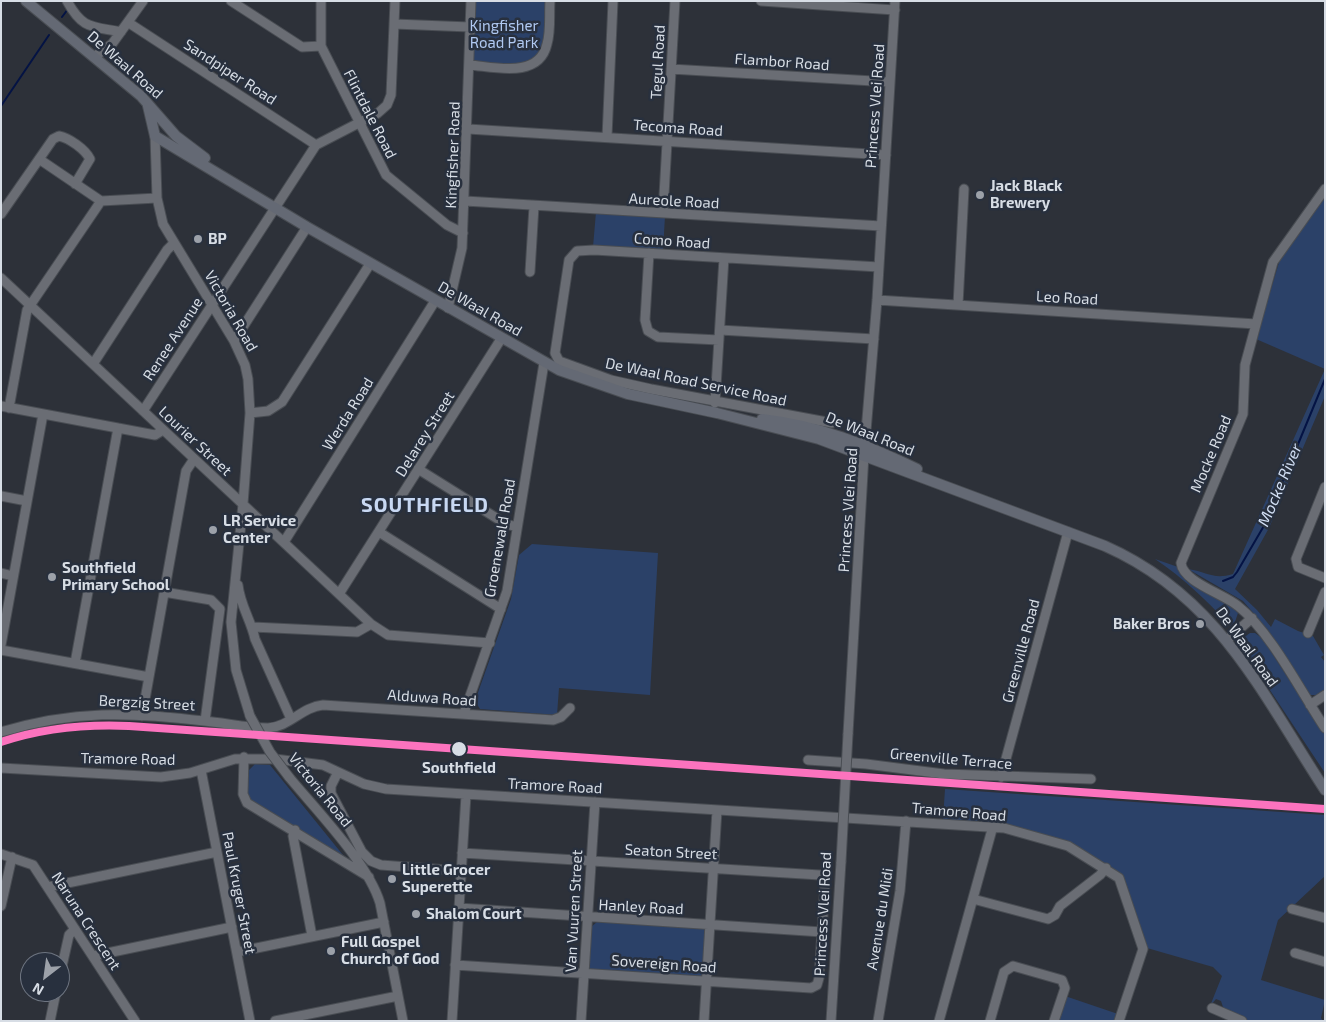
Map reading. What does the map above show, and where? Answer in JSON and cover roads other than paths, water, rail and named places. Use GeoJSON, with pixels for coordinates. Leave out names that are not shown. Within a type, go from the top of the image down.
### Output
{"type":"FeatureCollection","features":[{"type":"Feature","properties":{"kind":"main road","name":"De Waal Road"},"geometry":{"type":"LineString","coordinates":[[28,2],[146,101],[172,133],[245,189]]}},
{"type":"Feature","properties":{"kind":"main road","name":"Victoria Road"},"geometry":{"type":"LineString","coordinates":[[146,101],[156,136]]}},
{"type":"Feature","properties":{"kind":"main road"},"geometry":{"type":"LineString","coordinates":[[156,136],[172,133]]}},
{"type":"Feature","properties":{"kind":"main road","name":"De Waal Road"},"geometry":{"type":"LineString","coordinates":[[156,136],[306,227],[544,363],[606,388],[716,408],[819,439],[864,450],[976,497],[1120,552],[1155,572],[1194,604],[1227,640],[1325,790]]}},
{"type":"Feature","properties":{"kind":"street"},"geometry":{"type":"LineString","coordinates":[[67,1],[78,20],[90,26],[121,32]]}},
{"type":"Feature","properties":{"kind":"street"},"geometry":{"type":"LineString","coordinates":[[94,57],[112,44],[143,1]]}},
{"type":"Feature","properties":{"kind":"street"},"geometry":{"type":"LineString","coordinates":[[232,1],[302,47],[321,46]]}},
{"type":"Feature","properties":{"kind":"street","name":"Flintdale Road"},"geometry":{"type":"LineString","coordinates":[[322,1],[321,46],[386,175],[447,225],[463,233]]}},
{"type":"Feature","properties":{"kind":"street"},"geometry":{"type":"LineString","coordinates":[[316,145],[378,113],[387,105],[391,95],[395,1]]}},
{"type":"Feature","properties":{"kind":"street","name":"Kingfisher Road"},"geometry":{"type":"LineString","coordinates":[[448,308],[462,248],[468,129],[471,1]]}},
{"type":"Feature","properties":{"kind":"street"},"geometry":{"type":"LineString","coordinates":[[470,65],[518,69],[536,62],[547,44],[550,1]]}},
{"type":"Feature","properties":{"kind":"street"},"geometry":{"type":"LineString","coordinates":[[607,137],[613,1]]}},
{"type":"Feature","properties":{"kind":"street","name":"Tegul Road"},"geometry":{"type":"LineString","coordinates":[[663,213],[675,1]]}},
{"type":"Feature","properties":{"kind":"street"},"geometry":{"type":"LineString","coordinates":[[761,1],[895,6]]}},
{"type":"Feature","properties":{"kind":"street","name":"Princess Vlei Road"},"geometry":{"type":"LineString","coordinates":[[831,1021],[864,450],[877,300],[895,6]]}},
{"type":"Feature","properties":{"kind":"street","name":"Sandpiper Road"},"geometry":{"type":"LineString","coordinates":[[128,23],[316,145]]}},
{"type":"Feature","properties":{"kind":"street"},"geometry":{"type":"LineString","coordinates":[[394,24],[470,27]]}},
{"type":"Feature","properties":{"kind":"street","name":"Flambor Road"},"geometry":{"type":"LineString","coordinates":[[672,69],[890,82]]}},
{"type":"Feature","properties":{"kind":"street","name":"Tecoma Road"},"geometry":{"type":"LineString","coordinates":[[468,129],[886,154]]}},
{"type":"Feature","properties":{"kind":"street"},"geometry":{"type":"LineString","coordinates":[[1,214],[53,139],[59,136],[65,137],[87,153],[90,159],[75,184]]}},
{"type":"Feature","properties":{"kind":"street","name":"Victoria Road"},"geometry":{"type":"LineString","coordinates":[[156,136],[157,198],[164,224],[234,341],[245,365],[248,379],[250,413],[237,575],[231,622],[232,652],[239,683],[250,716],[270,752],[369,877],[378,895],[403,1021]]}},
{"type":"Feature","properties":{"kind":"street","name":"Renee Avenue"},"geometry":{"type":"LineString","coordinates":[[144,411],[274,207],[316,145]]}},
{"type":"Feature","properties":{"kind":"street"},"geometry":{"type":"LineString","coordinates":[[39,159],[101,201],[157,198]]}},
{"type":"Feature","properties":{"kind":"street"},"geometry":{"type":"LineString","coordinates":[[958,305],[964,189]]}},
{"type":"Feature","properties":{"kind":"street","name":"Mocke Road"},"geometry":{"type":"LineString","coordinates":[[1325,189],[1276,256],[1245,365],[1243,414],[1181,563],[1188,576],[1236,604],[1252,618],[1265,634],[1325,728]]}},
{"type":"Feature","properties":{"kind":"street"},"geometry":{"type":"LineString","coordinates":[[101,201],[30,305],[25,316],[5,407],[156,435],[163,430]]}},
{"type":"Feature","properties":{"kind":"street","name":"Aureole Road"},"geometry":{"type":"LineString","coordinates":[[465,201],[881,226]]}},
{"type":"Feature","properties":{"kind":"street"},"geometry":{"type":"LineString","coordinates":[[530,272],[534,206]]}},
{"type":"Feature","properties":{"kind":"street"},"geometry":{"type":"LineString","coordinates":[[234,341],[306,227]]}},
{"type":"Feature","properties":{"kind":"street"},"geometry":{"type":"LineString","coordinates":[[93,364],[167,250],[174,243]]}},
{"type":"Feature","properties":{"kind":"street","name":"Como Road"},"geometry":{"type":"LineString","coordinates":[[556,359],[555,353],[570,256],[582,250],[879,267]]}},
{"type":"Feature","properties":{"kind":"street"},"geometry":{"type":"LineString","coordinates":[[649,253],[645,320],[648,331],[658,336],[719,340]]}},
{"type":"Feature","properties":{"kind":"street"},"geometry":{"type":"LineString","coordinates":[[716,408],[724,258]]}},
{"type":"Feature","properties":{"kind":"street"},"geometry":{"type":"LineString","coordinates":[[250,413],[268,411],[282,402],[370,264]]}},
{"type":"Feature","properties":{"kind":"street","name":"Lourier Street"},"geometry":{"type":"LineString","coordinates":[[1,278],[371,624],[388,635],[490,642]]}},
{"type":"Feature","properties":{"kind":"street","name":"Leo Road"},"geometry":{"type":"LineString","coordinates":[[877,300],[1256,324]]}},
{"type":"Feature","properties":{"kind":"street","name":"Werda Road"},"geometry":{"type":"LineString","coordinates":[[284,542],[436,301]]}},
{"type":"Feature","properties":{"kind":"street"},"geometry":{"type":"LineString","coordinates":[[720,330],[874,339]]}},
{"type":"Feature","properties":{"kind":"street","name":"Delarey Street"},"geometry":{"type":"LineString","coordinates":[[340,594],[501,339]]}},
{"type":"Feature","properties":{"kind":"street","name":"De Waal Road Service Road"},"geometry":{"type":"LineString","coordinates":[[556,359],[573,368],[611,380],[716,408],[832,423]]}},
{"type":"Feature","properties":{"kind":"street","name":"Groenewald Road"},"geometry":{"type":"LineString","coordinates":[[464,714],[507,591],[544,363]]}},
{"type":"Feature","properties":{"kind":"street"},"geometry":{"type":"LineString","coordinates":[[1,644],[43,414]]}},
{"type":"Feature","properties":{"kind":"street"},"geometry":{"type":"LineString","coordinates":[[75,663],[118,428]]}},
{"type":"Feature","properties":{"kind":"street"},"geometry":{"type":"LineString","coordinates":[[142,716],[187,467],[194,459]]}},
{"type":"Feature","properties":{"kind":"street"},"geometry":{"type":"LineString","coordinates":[[418,469],[506,524],[518,527]]}},
{"type":"Feature","properties":{"kind":"street"},"geometry":{"type":"LineString","coordinates":[[1325,487],[1296,559],[1298,566],[1325,578]]}},
{"type":"Feature","properties":{"kind":"street"},"geometry":{"type":"LineString","coordinates":[[1,496],[27,501]]}},
{"type":"Feature","properties":{"kind":"street"},"geometry":{"type":"LineString","coordinates":[[379,532],[501,609]]}},
{"type":"Feature","properties":{"kind":"street","name":"Greenville Road"},"geometry":{"type":"LineString","coordinates":[[1001,777],[1068,532]]}},
{"type":"Feature","properties":{"kind":"street"},"geometry":{"type":"LineString","coordinates":[[1,574],[13,576]]}},
{"type":"Feature","properties":{"kind":"street","name":"Victoria Road"},"geometry":{"type":"LineString","coordinates":[[237,575],[239,597],[253,627],[255,639],[291,719]]}},
{"type":"Feature","properties":{"kind":"street"},"geometry":{"type":"LineString","coordinates":[[164,592],[206,599],[218,605],[220,616],[205,721]]}},
{"type":"Feature","properties":{"kind":"street"},"geometry":{"type":"LineString","coordinates":[[1308,632],[1325,592]]}},
{"type":"Feature","properties":{"kind":"street"},"geometry":{"type":"LineString","coordinates":[[1227,640],[1252,618]]}},
{"type":"Feature","properties":{"kind":"street"},"geometry":{"type":"LineString","coordinates":[[253,627],[357,632],[371,624]]}},
{"type":"Feature","properties":{"kind":"street"},"geometry":{"type":"LineString","coordinates":[[1,650],[149,677]]}},
{"type":"Feature","properties":{"kind":"street"},"geometry":{"type":"LineString","coordinates":[[1310,705],[1325,695]]}},
{"type":"Feature","properties":{"kind":"street","name":"Alduwa Road"},"geometry":{"type":"LineString","coordinates":[[291,719],[304,710],[324,705],[553,720],[561,717],[570,708]]}},
{"type":"Feature","properties":{"kind":"street","name":"Bergzig Street"},"geometry":{"type":"LineString","coordinates":[[1,732],[31,723],[69,716],[98,714],[205,721],[268,728],[278,726],[291,719]]}},
{"type":"Feature","properties":{"kind":"street"},"geometry":{"type":"LineString","coordinates":[[244,758],[243,794],[246,801],[369,877]]}},
{"type":"Feature","properties":{"kind":"street","name":"Tramore Road"},"geometry":{"type":"LineString","coordinates":[[1,768],[161,777],[201,770],[244,758],[309,762],[364,784],[386,789],[993,826],[1068,846],[1106,868],[1120,881],[1144,949],[1119,1021]]}},
{"type":"Feature","properties":{"kind":"street","name":"Greenville Terrace"},"geometry":{"type":"LineString","coordinates":[[808,760],[866,764],[944,774],[1091,779]]}},
{"type":"Feature","properties":{"kind":"street","name":"Paul Kruger Street"},"geometry":{"type":"LineString","coordinates":[[201,770],[250,1021]]}},
{"type":"Feature","properties":{"kind":"street"},"geometry":{"type":"LineString","coordinates":[[338,772],[330,786],[331,793],[362,852],[369,859],[384,865],[461,871]]}},
{"type":"Feature","properties":{"kind":"street"},"geometry":{"type":"LineString","coordinates":[[452,1021],[466,795]]}},
{"type":"Feature","properties":{"kind":"street","name":"Van Vuuren Street"},"geometry":{"type":"LineString","coordinates":[[581,1021],[595,802]]}},
{"type":"Feature","properties":{"kind":"street"},"geometry":{"type":"LineString","coordinates":[[704,1021],[708,924],[717,810]]}},
{"type":"Feature","properties":{"kind":"street","name":"Avenue du Midi"},"geometry":{"type":"LineString","coordinates":[[878,1021],[900,891],[906,821]]}},
{"type":"Feature","properties":{"kind":"street"},"geometry":{"type":"LineString","coordinates":[[939,1021],[993,826]]}},
{"type":"Feature","properties":{"kind":"street"},"geometry":{"type":"LineString","coordinates":[[295,830],[293,836],[312,936]]}},
{"type":"Feature","properties":{"kind":"street"},"geometry":{"type":"LineString","coordinates":[[48,887],[217,852]]}},
{"type":"Feature","properties":{"kind":"street","name":"Seaton Street"},"geometry":{"type":"LineString","coordinates":[[462,853],[820,875],[825,883],[822,932]]}},
{"type":"Feature","properties":{"kind":"street","name":"Naruna Crescent"},"geometry":{"type":"LineString","coordinates":[[1,854],[31,864],[75,928],[130,1018]]}},
{"type":"Feature","properties":{"kind":"street"},"geometry":{"type":"LineString","coordinates":[[1,906],[12,857]]}},
{"type":"Feature","properties":{"kind":"street"},"geometry":{"type":"LineString","coordinates":[[974,900],[1048,919],[1054,917],[1060,906],[1100,875],[1106,868]]}},
{"type":"Feature","properties":{"kind":"street","name":"Hanley Road"},"geometry":{"type":"LineString","coordinates":[[459,908],[822,932]]}},
{"type":"Feature","properties":{"kind":"street"},"geometry":{"type":"LineString","coordinates":[[1292,909],[1325,918]]}},
{"type":"Feature","properties":{"kind":"street"},"geometry":{"type":"LineString","coordinates":[[237,952],[384,922]]}},
{"type":"Feature","properties":{"kind":"street"},"geometry":{"type":"LineString","coordinates":[[93,956],[232,927]]}},
{"type":"Feature","properties":{"kind":"street"},"geometry":{"type":"LineString","coordinates":[[65,952],[69,934],[75,928]]}},
{"type":"Feature","properties":{"kind":"street","name":"Sovereign Road"},"geometry":{"type":"LineString","coordinates":[[455,965],[814,987],[819,978],[822,932]]}},
{"type":"Feature","properties":{"kind":"street"},"geometry":{"type":"LineString","coordinates":[[1295,953],[1325,962]]}},
{"type":"Feature","properties":{"kind":"street"},"geometry":{"type":"LineString","coordinates":[[990,1021],[1004,972],[1013,966],[1062,980],[1065,988],[1054,1021]]}},
{"type":"Feature","properties":{"kind":"street"},"geometry":{"type":"LineString","coordinates":[[275,1021],[398,996]]}},
{"type":"Feature","properties":{"kind":"street"},"geometry":{"type":"LineString","coordinates":[[50,1021],[54,1002]]}},
{"type":"Feature","properties":{"kind":"street"},"geometry":{"type":"LineString","coordinates":[[1212,1008],[1242,1021]]}},
{"type":"Feature","properties":{"kind":"waterway"},"geometry":{"type":"LineString","coordinates":[[62,17],[68,9]]}},
{"type":"Feature","properties":{"kind":"waterway"},"geometry":{"type":"LineString","coordinates":[[1,106],[49,35]]}},
{"type":"Feature","properties":{"kind":"waterway","name":"Mocke River"},"geometry":{"type":"LineString","coordinates":[[1223,581],[1233,577],[1237,572],[1265,524],[1325,379]]}},
{"type":"Feature","properties":{"kind":"place","name":"Jack Black Brewery"},"geometry":{"type":"Point","coordinates":[980,195]}},
{"type":"Feature","properties":{"kind":"place","name":"BP"},"geometry":{"type":"Point","coordinates":[198,239]}},
{"type":"Feature","properties":{"kind":"place","name":"LR Service Center"},"geometry":{"type":"Point","coordinates":[213,530]}},
{"type":"Feature","properties":{"kind":"place","name":"Southfield Primary School"},"geometry":{"type":"Point","coordinates":[52,577]}},
{"type":"Feature","properties":{"kind":"place","name":"Baker Bros"},"geometry":{"type":"Point","coordinates":[1200,624]}},
{"type":"Feature","properties":{"kind":"place","name":"Southfield"},"geometry":{"type":"Point","coordinates":[459,749]}},
{"type":"Feature","properties":{"kind":"place","name":"Little Grocer Superette"},"geometry":{"type":"Point","coordinates":[392,879]}},
{"type":"Feature","properties":{"kind":"place","name":"Shalom Court"},"geometry":{"type":"Point","coordinates":[416,914]}},
{"type":"Feature","properties":{"kind":"place","name":"Full Gospel Church of God"},"geometry":{"type":"Point","coordinates":[331,951]}},
{"type":"Feature","properties":{"kind":"district","name":"SOUTHFIELD"},"geometry":{"type":"Point","coordinates":[425,505]}},
{"type":"Feature","properties":{"kind":"park label","name":"Kingfisher Road Park"},"geometry":{"type":"Point","coordinates":[504,34]}}]}
